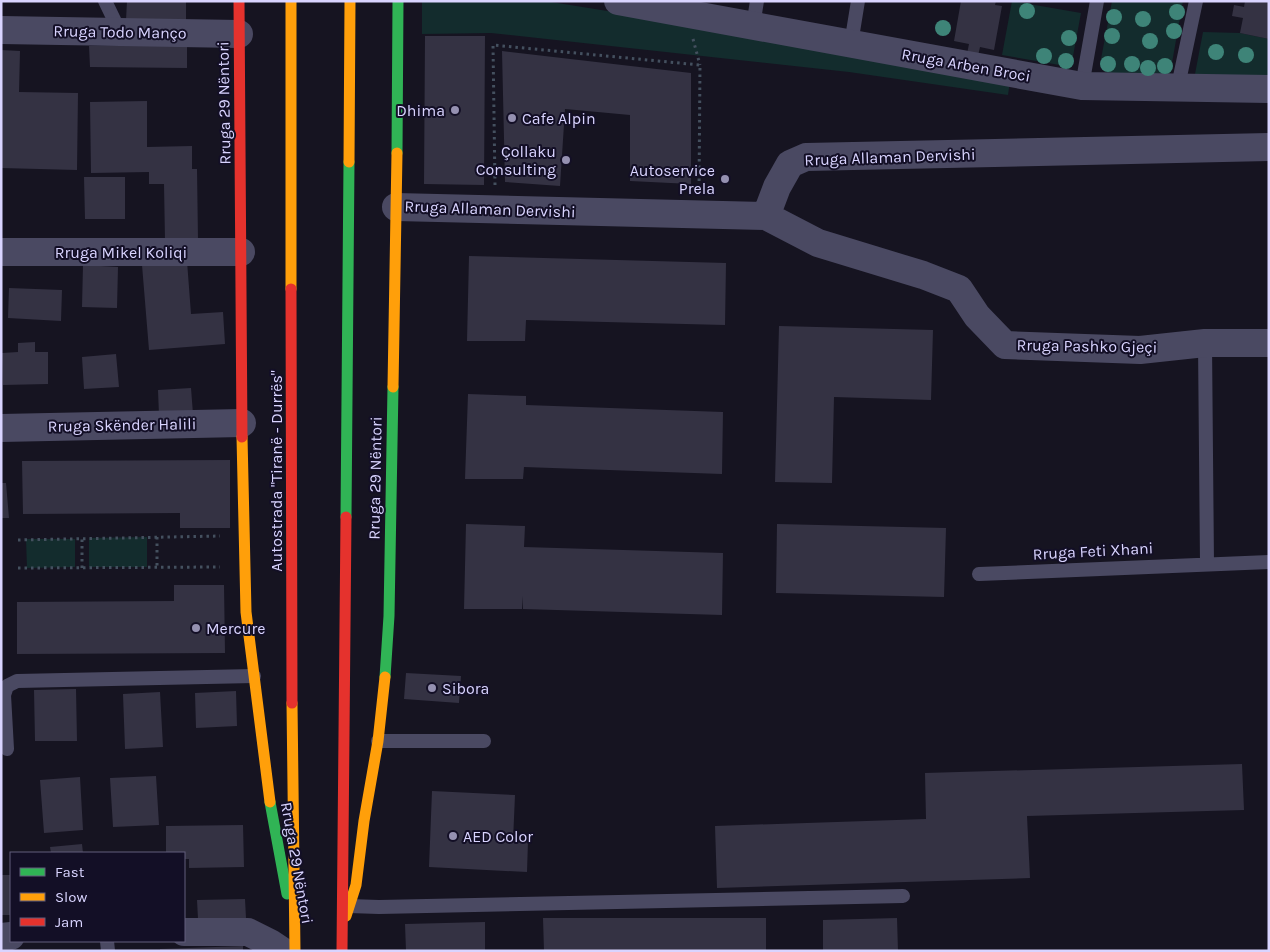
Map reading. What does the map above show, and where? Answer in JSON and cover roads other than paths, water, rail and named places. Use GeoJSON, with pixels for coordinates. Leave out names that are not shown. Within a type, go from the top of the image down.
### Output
{"type":"FeatureCollection","features":[{"type":"Feature","properties":{"kind":"main road","name":"Rruga 29 Nëntori"},"geometry":{"type":"LineString","coordinates":[[239,1],[242,423],[246,612],[290,948]]}},
{"type":"Feature","properties":{"kind":"main road","name":"Autostrada \"Tiranë - Durrës\""},"geometry":{"type":"LineString","coordinates":[[290,948],[292,697],[291,1]]}},
{"type":"Feature","properties":{"kind":"main road"},"geometry":{"type":"LineString","coordinates":[[342,927],[350,1]]}},
{"type":"Feature","properties":{"kind":"main road","name":"Rruga 29 Nëntori"},"geometry":{"type":"LineString","coordinates":[[342,951],[342,927],[356,885],[364,820],[378,741],[389,616],[398,1]]}},
{"type":"Feature","properties":{"kind":"street","name":"Rruga Arben Broci"},"geometry":{"type":"LineString","coordinates":[[618,1],[755,14],[850,44],[1082,86],[1178,86],[1269,89]]}},
{"type":"Feature","properties":{"kind":"street","name":"Rruga Todo Manço"},"geometry":{"type":"LineString","coordinates":[[1,30],[239,34]]}},
{"type":"Feature","properties":{"kind":"street","name":"Rruga Allaman Dervishi"},"geometry":{"type":"LineString","coordinates":[[396,206],[766,216],[777,187],[790,164],[806,157],[1269,147]]}},
{"type":"Feature","properties":{"kind":"street","name":"Rruga Pashko Gjeçi"},"geometry":{"type":"LineString","coordinates":[[766,216],[818,243],[924,275],[959,289],[977,316],[1005,345],[1140,350],[1205,343],[1269,342]]}},
{"type":"Feature","properties":{"kind":"street","name":"Rruga Mikel Koliqi"},"geometry":{"type":"LineString","coordinates":[[1,252],[241,252]]}},
{"type":"Feature","properties":{"kind":"street","name":"Rruga Skënder Halili"},"geometry":{"type":"LineString","coordinates":[[1,428],[242,423]]}},
{"type":"Feature","properties":{"kind":"street"},"geometry":{"type":"LineString","coordinates":[[185,932],[248,932],[270,943],[290,948]]}},
{"type":"Feature","properties":{"kind":"lane"},"geometry":{"type":"LineString","coordinates":[[106,1],[120,32]]}},
{"type":"Feature","properties":{"kind":"lane"},"geometry":{"type":"LineString","coordinates":[[850,44],[858,1]]}},
{"type":"Feature","properties":{"kind":"lane"},"geometry":{"type":"LineString","coordinates":[[1082,86],[1097,1]]}},
{"type":"Feature","properties":{"kind":"lane"},"geometry":{"type":"LineString","coordinates":[[1178,86],[1196,1]]}},
{"type":"Feature","properties":{"kind":"lane"},"geometry":{"type":"LineString","coordinates":[[1205,343],[1207,564]]}},
{"type":"Feature","properties":{"kind":"lane","name":"Rruga Feti Xhani"},"geometry":{"type":"LineString","coordinates":[[979,574],[1269,562]]}},
{"type":"Feature","properties":{"kind":"lane"},"geometry":{"type":"LineString","coordinates":[[7,749],[4,695],[7,686],[17,681],[254,676]]}},
{"type":"Feature","properties":{"kind":"lane"},"geometry":{"type":"LineString","coordinates":[[378,741],[484,741]]}},
{"type":"Feature","properties":{"kind":"lane"},"geometry":{"type":"LineString","coordinates":[[349,906],[903,896]]}},
{"type":"Feature","properties":{"kind":"place","name":"Dhima"},"geometry":{"type":"Point","coordinates":[455,110]}},
{"type":"Feature","properties":{"kind":"place","name":"Cafe Alpin"},"geometry":{"type":"Point","coordinates":[512,118]}},
{"type":"Feature","properties":{"kind":"place","name":"Çollaku Consulting"},"geometry":{"type":"Point","coordinates":[566,160]}},
{"type":"Feature","properties":{"kind":"place","name":"Autoservice Prela"},"geometry":{"type":"Point","coordinates":[725,179]}},
{"type":"Feature","properties":{"kind":"place","name":"Mercure"},"geometry":{"type":"Point","coordinates":[196,628]}},
{"type":"Feature","properties":{"kind":"place","name":"Sibora"},"geometry":{"type":"Point","coordinates":[432,688]}},
{"type":"Feature","properties":{"kind":"place","name":"AED Color"},"geometry":{"type":"Point","coordinates":[453,836]}}]}
